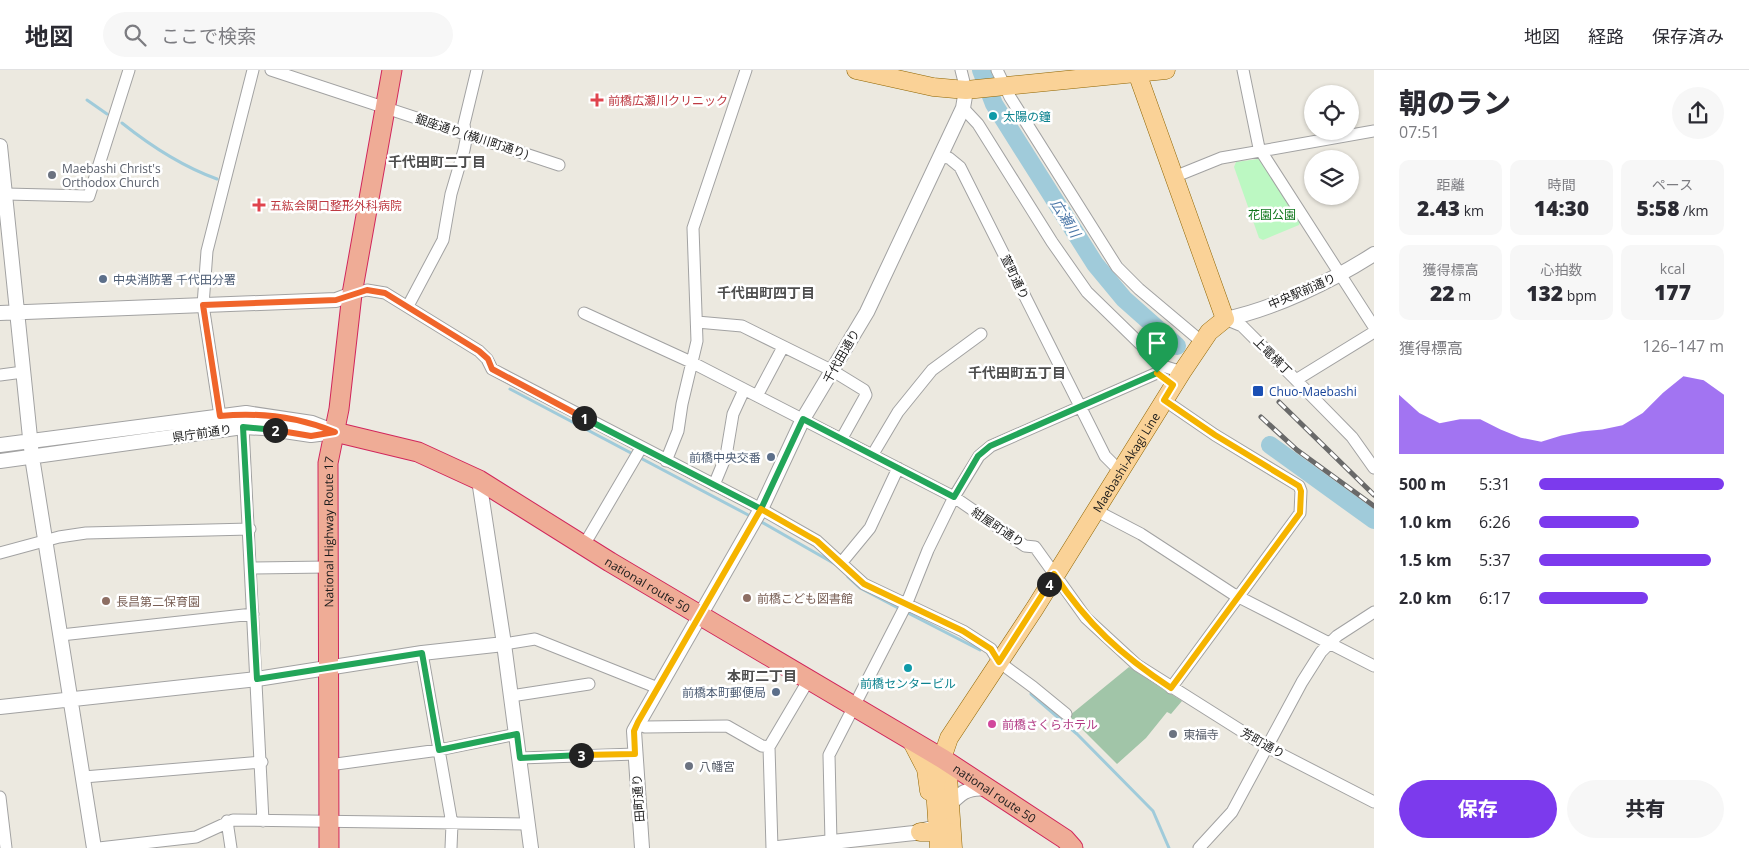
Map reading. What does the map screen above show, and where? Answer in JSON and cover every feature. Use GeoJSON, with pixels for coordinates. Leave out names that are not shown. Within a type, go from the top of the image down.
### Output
{"type":"FeatureCollection","features":[{"type":"Feature","properties":{"kind":"highway","name":"National Highway Route 17"},"geometry":{"type":"LineString","coordinates":[[329,848],[327,472],[335,432],[352,294],[392,70]]}},
{"type":"Feature","properties":{"kind":"highway","name":"national route 50"},"geometry":{"type":"LineString","coordinates":[[335,432],[418,452],[479,480],[700,617],[943,759],[989,789],[1065,845]]}},
{"type":"Feature","properties":{"kind":"main road"},"geometry":{"type":"LineString","coordinates":[[856,70],[933,87],[973,89],[1000,81],[1166,70]]}},
{"type":"Feature","properties":{"kind":"main road"},"geometry":{"type":"LineString","coordinates":[[1137,72],[1226,319]]}},
{"type":"Feature","properties":{"kind":"main road","name":"Maebashi-Akagi Line"},"geometry":{"type":"LineString","coordinates":[[942,839],[935,788],[938,770],[949,738],[1035,608],[1054,574],[1173,385],[1202,342],[1226,319]]}},
{"type":"Feature","properties":{"kind":"main road"},"geometry":{"type":"LineString","coordinates":[[912,742],[926,769],[931,803],[942,839]]}},
{"type":"Feature","properties":{"kind":"main road"},"geometry":{"type":"LineString","coordinates":[[942,839],[950,805],[948,776],[943,759]]}},
{"type":"Feature","properties":{"kind":"main road"},"geometry":{"type":"LineString","coordinates":[[917,832],[925,838],[942,839]]}},
{"type":"Feature","properties":{"kind":"street"},"geometry":{"type":"LineString","coordinates":[[3,186],[89,196],[129,70]]}},
{"type":"Feature","properties":{"kind":"street"},"geometry":{"type":"LineString","coordinates":[[220,416],[203,305],[208,251],[253,70]]}},
{"type":"Feature","properties":{"kind":"street","name":"銀座通り (横川町通り)"},"geometry":{"type":"LineString","coordinates":[[271,70],[559,165]]}},
{"type":"Feature","properties":{"kind":"street"},"geometry":{"type":"LineString","coordinates":[[408,306],[443,240],[451,194],[464,150],[466,133],[464,124],[477,70]]}},
{"type":"Feature","properties":{"kind":"street"},"geometry":{"type":"LineString","coordinates":[[666,461],[678,431],[691,362],[697,341],[693,228],[734,104],[739,97],[746,70]]}},
{"type":"Feature","properties":{"kind":"street"},"geometry":{"type":"LineString","coordinates":[[961,70],[973,89]]}},
{"type":"Feature","properties":{"kind":"street"},"geometry":{"type":"LineString","coordinates":[[1243,70],[1257,144],[1374,327]]}},
{"type":"Feature","properties":{"kind":"street"},"geometry":{"type":"LineString","coordinates":[[1000,81],[1117,267],[1146,295],[1202,342]]}},
{"type":"Feature","properties":{"kind":"street","name":"千代田通り"},"geometry":{"type":"LineString","coordinates":[[700,617],[761,509],[803,419],[867,312],[973,89]]}},
{"type":"Feature","properties":{"kind":"street"},"geometry":{"type":"LineString","coordinates":[[963,108],[978,124],[1052,242],[1086,292],[1173,385],[1301,489],[1300,513],[1171,688]]}},
{"type":"Feature","properties":{"kind":"street"},"geometry":{"type":"LineString","coordinates":[[1174,177],[1221,158],[1374,131]]}},
{"type":"Feature","properties":{"kind":"street"},"geometry":{"type":"LineString","coordinates":[[0,146],[32,457],[94,848]]}},
{"type":"Feature","properties":{"kind":"street","name":"萱町通り"},"geometry":{"type":"LineString","coordinates":[[940,157],[949,158],[960,167],[1104,456],[1119,470]]}},
{"type":"Feature","properties":{"kind":"street","name":"中央駅前通り"},"geometry":{"type":"LineString","coordinates":[[1226,319],[1246,315],[1340,275],[1374,254]]}},
{"type":"Feature","properties":{"kind":"street"},"geometry":{"type":"LineString","coordinates":[[0,313],[336,300],[367,290],[380,292],[408,306],[479,351],[488,359],[492,369],[638,453],[666,461],[761,509],[817,541],[864,584],[963,631],[991,649],[999,662],[1066,714]]}},
{"type":"Feature","properties":{"kind":"street","name":"紺屋町通り"},"geometry":{"type":"LineString","coordinates":[[584,313],[691,362],[873,454],[954,497],[1025,546],[1035,547]]}},
{"type":"Feature","properties":{"kind":"street","name":"上電横丁"},"geometry":{"type":"LineString","coordinates":[[1226,319],[1242,326],[1296,380],[1352,437],[1374,468]]}},
{"type":"Feature","properties":{"kind":"street"},"geometry":{"type":"LineString","coordinates":[[697,322],[742,326],[833,371],[864,390],[866,395],[842,438]]}},
{"type":"Feature","properties":{"kind":"street"},"geometry":{"type":"LineString","coordinates":[[1296,380],[1374,332]]}},
{"type":"Feature","properties":{"kind":"street"},"geometry":{"type":"LineString","coordinates":[[873,454],[898,412],[932,370],[981,334]]}},
{"type":"Feature","properties":{"kind":"street"},"geometry":{"type":"LineString","coordinates":[[757,396],[783,346]]}},
{"type":"Feature","properties":{"kind":"street"},"geometry":{"type":"LineString","coordinates":[[825,845],[829,755],[854,708],[859,693],[906,605],[928,550],[954,497],[983,451],[1029,428],[1080,408],[1158,368],[1168,368],[1173,385]]}},
{"type":"Feature","properties":{"kind":"street"},"geometry":{"type":"LineString","coordinates":[[0,375],[24,372]]}},
{"type":"Feature","properties":{"kind":"street"},"geometry":{"type":"LineString","coordinates":[[714,485],[726,456],[734,414],[744,390]]}},
{"type":"Feature","properties":{"kind":"street","name":"県庁前通り"},"geometry":{"type":"LineString","coordinates":[[0,445],[220,416],[261,414],[312,423],[335,432]]}},
{"type":"Feature","properties":{"kind":"street"},"geometry":{"type":"LineString","coordinates":[[243,427],[252,568],[252,614],[262,762],[263,821]]}},
{"type":"Feature","properties":{"kind":"street","name":"県庁前通り"},"geometry":{"type":"LineString","coordinates":[[0,461],[243,427],[264,428],[311,436],[335,432]]}},
{"type":"Feature","properties":{"kind":"street"},"geometry":{"type":"LineString","coordinates":[[584,545],[638,453]]}},
{"type":"Feature","properties":{"kind":"street"},"geometry":{"type":"LineString","coordinates":[[842,562],[870,528],[898,468]]}},
{"type":"Feature","properties":{"kind":"street"},"geometry":{"type":"LineString","coordinates":[[479,480],[517,734],[530,848]]}},
{"type":"Feature","properties":{"kind":"street"},"geometry":{"type":"LineString","coordinates":[[1095,510],[1141,534],[1239,596],[1374,666]]}},
{"type":"Feature","properties":{"kind":"street"},"geometry":{"type":"LineString","coordinates":[[0,553],[46,540],[86,533],[250,529]]}},
{"type":"Feature","properties":{"kind":"street","name":"芳町通り"},"geometry":{"type":"LineString","coordinates":[[1035,547],[1091,624],[1127,658],[1171,688],[1267,747],[1374,802]]}},
{"type":"Feature","properties":{"kind":"street"},"geometry":{"type":"LineString","coordinates":[[252,568],[327,567]]}},
{"type":"Feature","properties":{"kind":"street"},"geometry":{"type":"LineString","coordinates":[[1199,848],[1232,812],[1302,682],[1329,643],[1374,612]]}},
{"type":"Feature","properties":{"kind":"street"},"geometry":{"type":"LineString","coordinates":[[61,635],[252,614]]}},
{"type":"Feature","properties":{"kind":"street","name":"田町通り"},"geometry":{"type":"LineString","coordinates":[[642,848],[634,731],[700,617]]}},
{"type":"Feature","properties":{"kind":"street"},"geometry":{"type":"LineString","coordinates":[[0,707],[72,701],[257,679],[422,653],[535,639],[658,688]]}},
{"type":"Feature","properties":{"kind":"street"},"geometry":{"type":"LineString","coordinates":[[422,653],[452,824],[452,848]]}},
{"type":"Feature","properties":{"kind":"street"},"geometry":{"type":"LineString","coordinates":[[772,848],[768,747],[808,681]]}},
{"type":"Feature","properties":{"kind":"street"},"geometry":{"type":"LineString","coordinates":[[511,696],[588,684]]}},
{"type":"Feature","properties":{"kind":"street"},"geometry":{"type":"LineString","coordinates":[[638,722],[645,727],[727,726],[762,746],[768,747]]}},
{"type":"Feature","properties":{"kind":"street"},"geometry":{"type":"LineString","coordinates":[[329,765],[439,750],[517,734]]}},
{"type":"Feature","properties":{"kind":"street"},"geometry":{"type":"LineString","coordinates":[[520,758],[635,754]]}},
{"type":"Feature","properties":{"kind":"street"},"geometry":{"type":"LineString","coordinates":[[84,777],[262,762]]}},
{"type":"Feature","properties":{"kind":"street"},"geometry":{"type":"LineString","coordinates":[[950,805],[966,790],[978,787],[989,789]]}},
{"type":"Feature","properties":{"kind":"street"},"geometry":{"type":"LineString","coordinates":[[0,797],[6,848]]}},
{"type":"Feature","properties":{"kind":"street"},"geometry":{"type":"LineString","coordinates":[[99,848],[196,837],[227,822],[528,824]]}},
{"type":"Feature","properties":{"kind":"street"},"geometry":{"type":"LineString","coordinates":[[227,822],[231,848]]}},
{"type":"Feature","properties":{"kind":"street"},"geometry":{"type":"LineString","coordinates":[[778,848],[825,845],[917,832]]}},
{"type":"Feature","properties":{"kind":"green space","name":"花園公園"},"geometry":{"type":"Polygon","coordinates":[[[1261,159],[1301,220],[1299,225],[1263,240],[1259,238],[1234,167],[1236,162],[1261,159]]]}},
{"type":"Feature","properties":{"kind":"green space"},"geometry":{"type":"Polygon","coordinates":[[[1129,667],[1182,701],[1171,714],[1167,712],[1146,738],[1117,764],[1069,716],[1129,667]]]}},
{"type":"Feature","properties":{"kind":"waterway","name":"広瀬川"},"geometry":{"type":"LineString","coordinates":[[981,70],[994,104],[1095,264],[1124,299],[1177,346]]}},
{"type":"Feature","properties":{"kind":"waterway"},"geometry":{"type":"LineString","coordinates":[[87,100],[107,114]]}},
{"type":"Feature","properties":{"kind":"waterway"},"geometry":{"type":"LineString","coordinates":[[122,123],[167,155],[217,179]]}},
{"type":"Feature","properties":{"kind":"waterway"},"geometry":{"type":"LineString","coordinates":[[278,204],[285,207]]}},
{"type":"Feature","properties":{"kind":"waterway"},"geometry":{"type":"LineString","coordinates":[[510,389],[752,517]]}},
{"type":"Feature","properties":{"kind":"waterway","name":"広瀬川"},"geometry":{"type":"LineString","coordinates":[[1270,445],[1374,520]]}},
{"type":"Feature","properties":{"kind":"waterway"},"geometry":{"type":"LineString","coordinates":[[758,520],[835,564]]}},
{"type":"Feature","properties":{"kind":"waterway"},"geometry":{"type":"LineString","coordinates":[[848,577],[860,588],[900,609]]}},
{"type":"Feature","properties":{"kind":"waterway"},"geometry":{"type":"LineString","coordinates":[[906,612],[980,650]]}},
{"type":"Feature","properties":{"kind":"waterway"},"geometry":{"type":"LineString","coordinates":[[1031,694],[1077,734],[1153,811],[1169,848]]}},
{"type":"Feature","properties":{"kind":"railway"},"geometry":{"type":"LineString","coordinates":[[1279,402],[1374,495]]}},
{"type":"Feature","properties":{"kind":"railway"},"geometry":{"type":"LineString","coordinates":[[1261,417],[1297,450],[1374,506]]}},
{"type":"Feature","properties":{"kind":"place","name":"前橋広瀬川クリニック"},"geometry":{"type":"Point","coordinates":[597,100]}},
{"type":"Feature","properties":{"kind":"place","name":"太陽の鐘"},"geometry":{"type":"Point","coordinates":[993,116]}},
{"type":"Feature","properties":{"kind":"place","name":"Maebashi Christ's Orthodox Church"},"geometry":{"type":"Point","coordinates":[52,175]}},
{"type":"Feature","properties":{"kind":"place","name":"五紘会関口整形外科病院"},"geometry":{"type":"Point","coordinates":[259,205]}},
{"type":"Feature","properties":{"kind":"place","name":"中央消防署 千代田分署"},"geometry":{"type":"Point","coordinates":[103,279]}},
{"type":"Feature","properties":{"kind":"place","name":"Chuo-Maebashi"},"geometry":{"type":"Point","coordinates":[1258,391]}},
{"type":"Feature","properties":{"kind":"place","name":"前橋中央交番"},"geometry":{"type":"Point","coordinates":[771,457]}},
{"type":"Feature","properties":{"kind":"place","name":"前橋こども図書館"},"geometry":{"type":"Point","coordinates":[747,598]}},
{"type":"Feature","properties":{"kind":"place","name":"長昌第二保育園"},"geometry":{"type":"Point","coordinates":[106,601]}},
{"type":"Feature","properties":{"kind":"place","name":"前橋センタービル"},"geometry":{"type":"Point","coordinates":[908,668]}},
{"type":"Feature","properties":{"kind":"place","name":"前橋本町郵便局"},"geometry":{"type":"Point","coordinates":[776,692]}},
{"type":"Feature","properties":{"kind":"place","name":"前橋さくらホテル"},"geometry":{"type":"Point","coordinates":[992,724]}},
{"type":"Feature","properties":{"kind":"place","name":"東福寺"},"geometry":{"type":"Point","coordinates":[1173,734]}},
{"type":"Feature","properties":{"kind":"place","name":"八幡宮"},"geometry":{"type":"Point","coordinates":[689,766]}},
{"type":"Feature","properties":{"kind":"district","name":"千代田町二丁目"},"geometry":{"type":"Point","coordinates":[437,161]}},
{"type":"Feature","properties":{"kind":"district","name":"千代田町四丁目"},"geometry":{"type":"Point","coordinates":[766,292]}},
{"type":"Feature","properties":{"kind":"district","name":"千代田町五丁目"},"geometry":{"type":"Point","coordinates":[1017,372]}},
{"type":"Feature","properties":{"kind":"district","name":"本町二丁目"},"geometry":{"type":"Point","coordinates":[762,675]}},
{"type":"Feature","properties":{"kind":"route"},"geometry":{"type":"LineString","coordinates":[[1157,373],[990,446],[978,456],[954,497],[803,419],[761,509],[492,369],[488,359],[479,351],[385,293],[367,290],[336,300],[203,305],[220,416],[261,414],[312,423],[335,432],[311,436],[264,428],[243,427],[257,679],[422,653],[439,750],[517,734],[520,758],[635,754],[634,731],[638,722],[709,603],[761,509],[817,541],[864,584],[963,631],[991,649],[999,662],[1035,608],[1054,574],[1091,624],[1127,658],[1171,688],[1300,513],[1301,489],[1215,435],[1164,400],[1173,385],[1157,373]]}}]}
